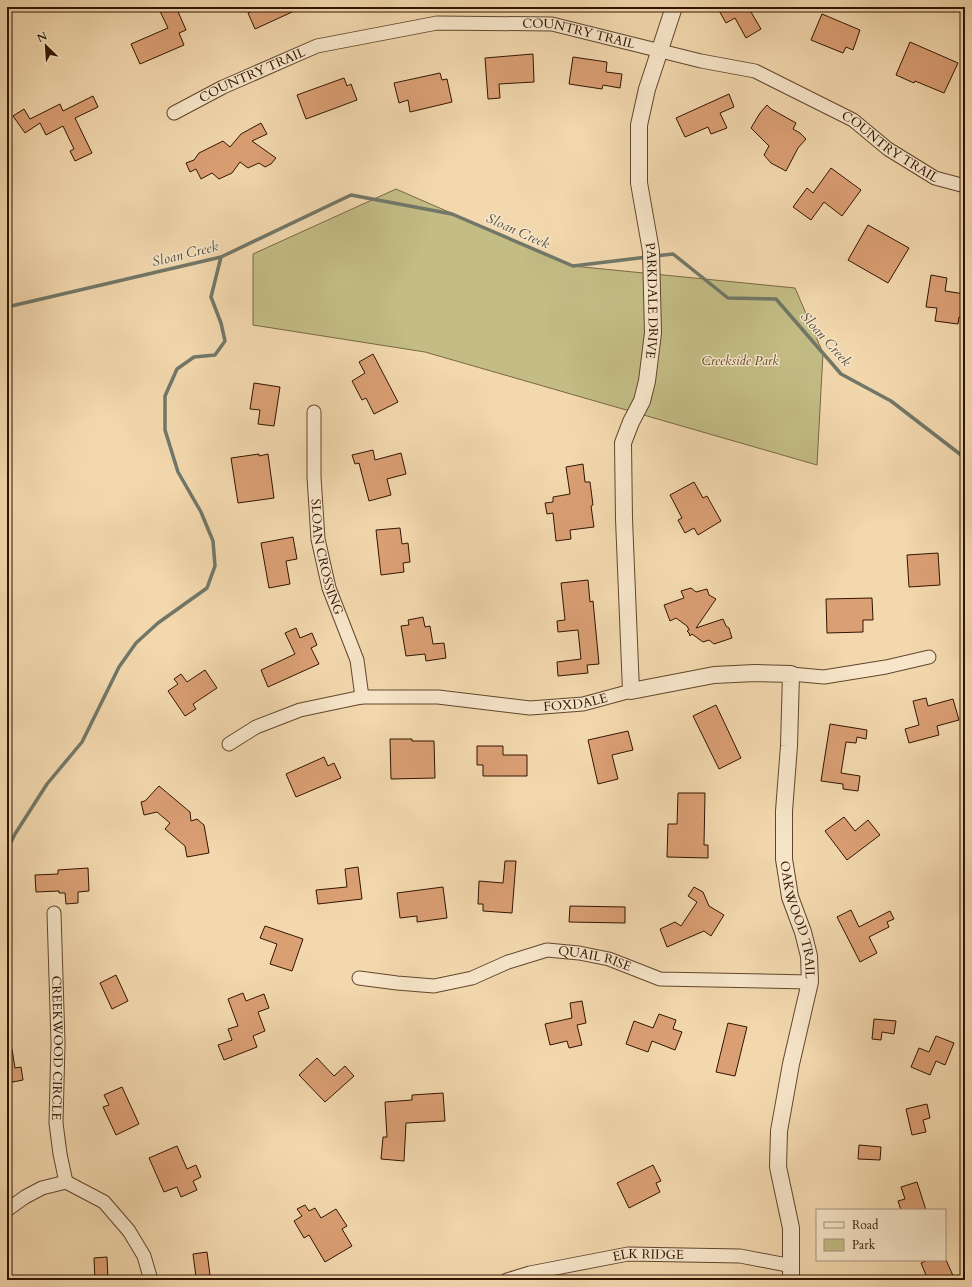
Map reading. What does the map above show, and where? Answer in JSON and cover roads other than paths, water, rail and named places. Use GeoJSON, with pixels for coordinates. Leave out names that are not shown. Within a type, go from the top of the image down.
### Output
{"type":"FeatureCollection","features":[{"type":"Feature","properties":{"kind":"street","name":"PARKDALE DRIVE"},"geometry":{"type":"LineString","coordinates":[[631,691],[624,519],[623,443],[630,422],[642,401],[647,382],[653,333],[651,251],[639,183],[639,125],[647,89],[674,7]]}},
{"type":"Feature","properties":{"kind":"street","name":"COUNTRY TRAIL"},"geometry":{"type":"LineString","coordinates":[[174,112],[223,87],[317,46],[437,23],[552,24],[701,61],[755,71],[853,120],[888,149],[935,178],[965,186]]}},
{"type":"Feature","properties":{"kind":"street","name":"SLOAN CROSSING"},"geometry":{"type":"LineString","coordinates":[[314,412],[314,477],[318,539],[329,588],[357,660],[362,697]]}},
{"type":"Feature","properties":{"kind":"street","name":"FOXDALE"},"geometry":{"type":"LineString","coordinates":[[229,744],[256,727],[300,710],[362,697],[438,697],[530,708],[582,704],[631,691],[714,675],[755,673],[824,677],[886,667],[929,657]]}},
{"type":"Feature","properties":{"kind":"street","name":"OAKWOOD TRAIL"},"geometry":{"type":"LineString","coordinates":[[791,674],[789,746],[784,811],[784,859],[790,897],[803,932],[809,956],[810,982],[791,1064],[779,1131],[778,1167],[791,1228],[791,1273]]}},
{"type":"Feature","properties":{"kind":"street","name":"CREEKWOOD CIRCLE"},"geometry":{"type":"LineString","coordinates":[[54,913],[58,1043],[56,1122],[60,1154],[66,1182]]}},
{"type":"Feature","properties":{"kind":"street","name":"QUAIL RISE"},"geometry":{"type":"LineString","coordinates":[[359,978],[397,984],[434,986],[472,978],[508,962],[547,950],[579,953],[609,959],[660,979],[810,982]]}},
{"type":"Feature","properties":{"kind":"street"},"geometry":{"type":"LineString","coordinates":[[7,1210],[25,1197],[42,1188],[66,1182],[104,1202],[128,1231],[144,1256],[151,1280]]}},
{"type":"Feature","properties":{"kind":"street","name":"ELK RIDGE"},"geometry":{"type":"LineString","coordinates":[[507,1280],[530,1273],[628,1254],[740,1256],[791,1273]]}},
{"type":"Feature","properties":{"kind":"waterway","name":"Sloan Creek"},"geometry":{"type":"LineString","coordinates":[[7,307],[221,257],[351,195],[452,214],[573,266],[647,257]]}},
{"type":"Feature","properties":{"kind":"waterway","name":"Sloan Creek"},"geometry":{"type":"LineString","coordinates":[[655,256],[673,254],[728,298],[776,299],[841,374],[891,401],[965,458]]}},
{"type":"Feature","properties":{"kind":"waterway"},"geometry":{"type":"LineString","coordinates":[[7,850],[15,834],[47,784],[82,742],[119,667],[136,643],[158,623],[207,588],[215,566],[213,541],[201,512],[178,472],[165,430],[165,396],[177,369],[194,357],[215,355],[225,341],[221,323],[211,297],[221,257]]}},
{"type":"Feature","properties":{"kind":"park label","name":"Creekside Park"},"geometry":{"type":"Point","coordinates":[740,361]}}]}
